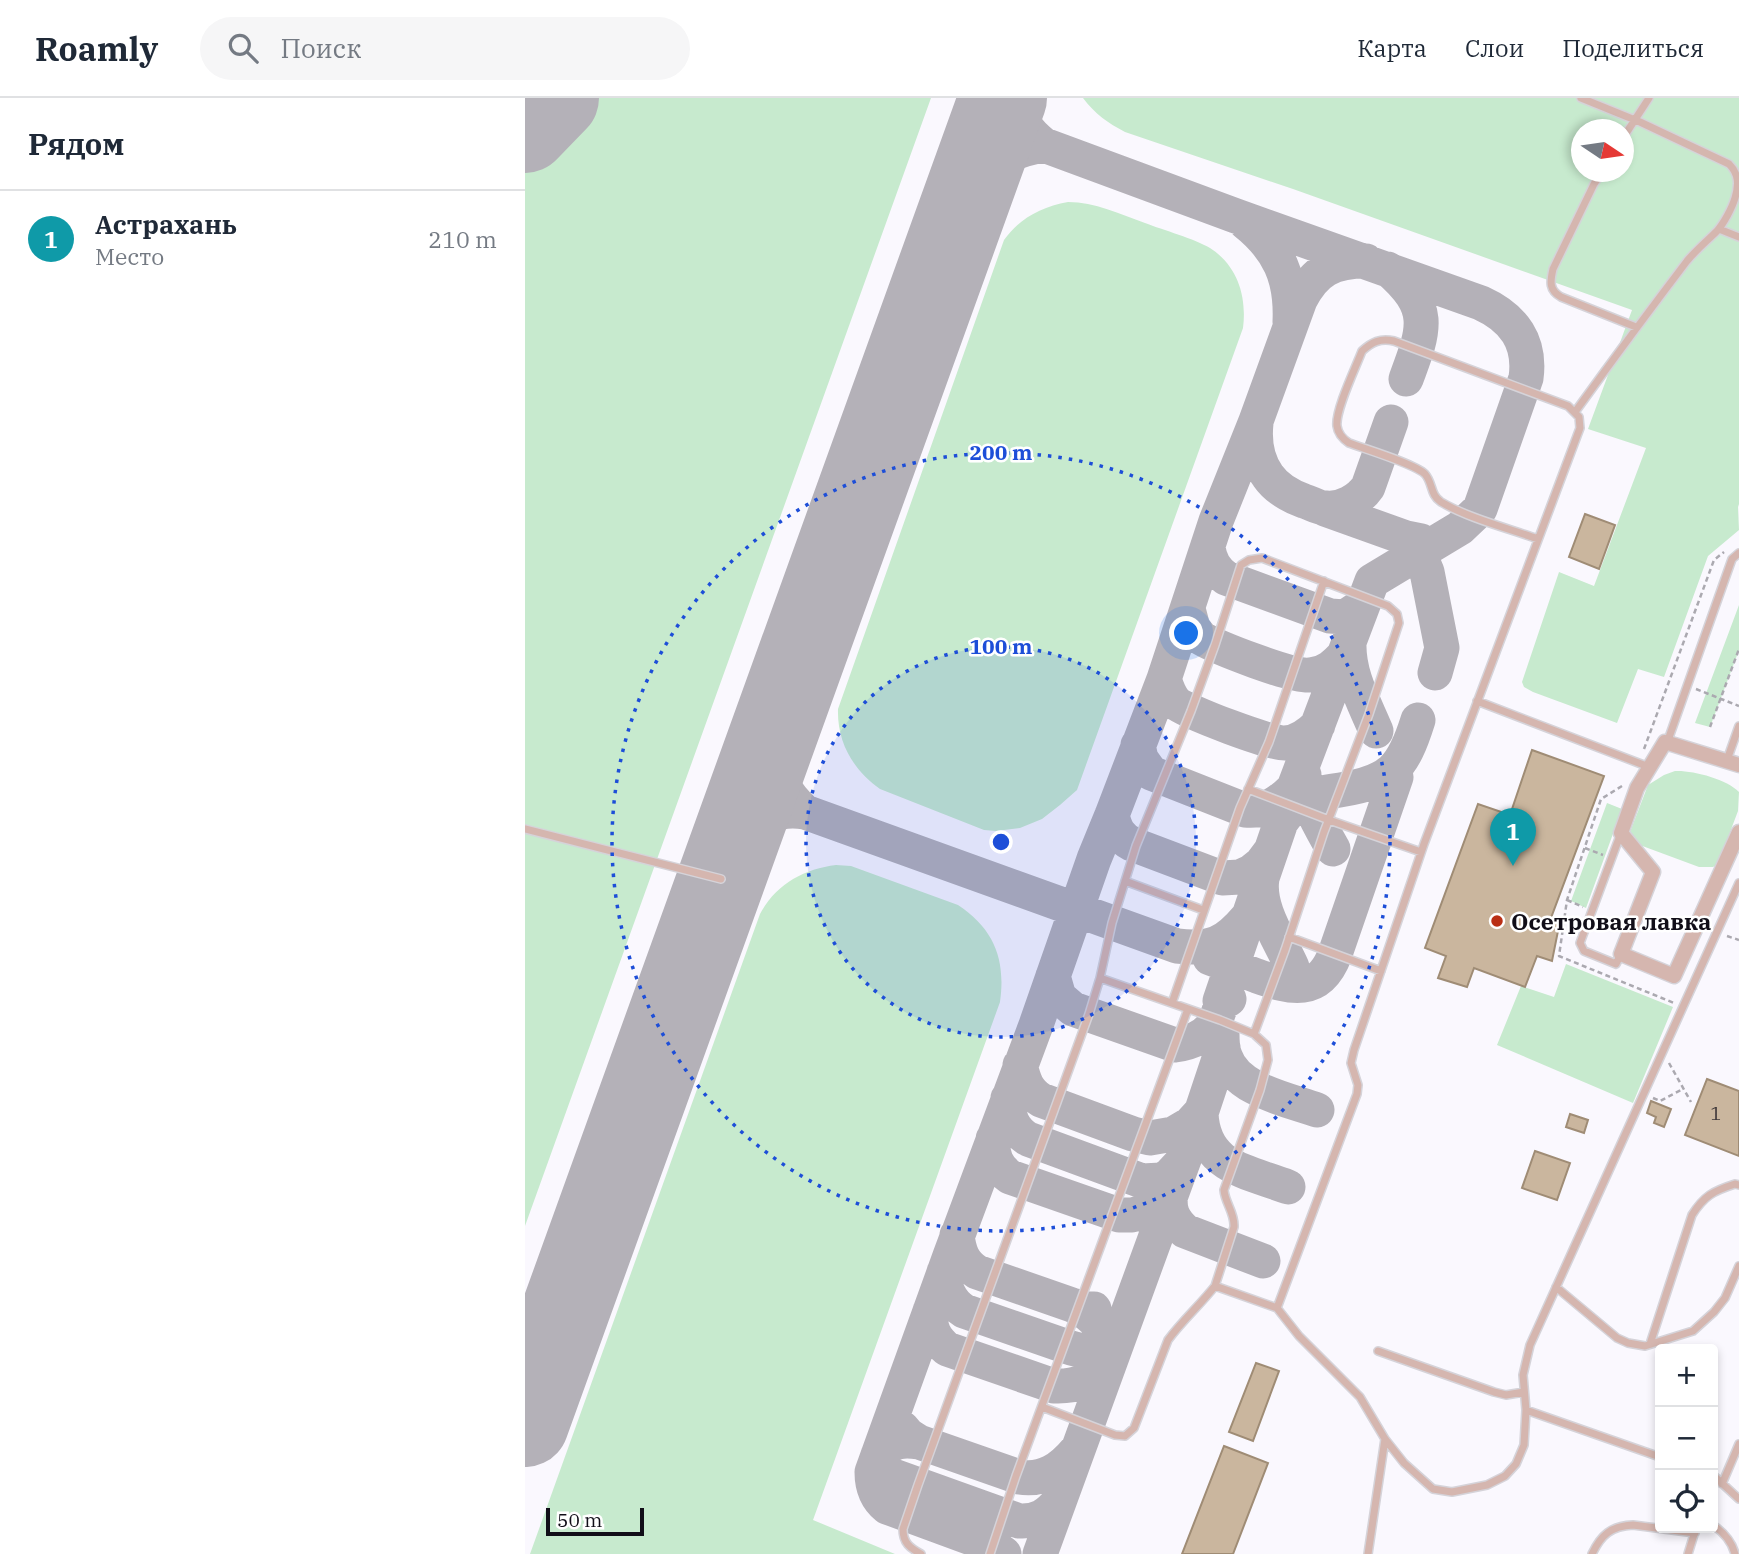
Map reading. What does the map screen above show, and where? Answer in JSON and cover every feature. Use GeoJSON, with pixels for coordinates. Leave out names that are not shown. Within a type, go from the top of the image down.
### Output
{"type":"FeatureCollection","features":[{"type":"Feature","properties":{"kind":"street"},"geometry":{"type":"LineString","coordinates":[[1733,763],[1665,742],[1644,765],[1621,833],[1653,872],[1621,954],[1674,976],[1739,832]]}},
{"type":"Feature","properties":{"kind":"lane"},"geometry":{"type":"LineString","coordinates":[[1575,412],[1698,247],[1719,229],[1735,200],[1738,188],[1735,170],[1729,164],[1581,98]]}},
{"type":"Feature","properties":{"kind":"lane"},"geometry":{"type":"LineString","coordinates":[[1635,120],[1649,98]]}},
{"type":"Feature","properties":{"kind":"lane"},"geometry":{"type":"LineString","coordinates":[[1595,182],[1553,269],[1551,289],[1560,298],[1636,327]]}},
{"type":"Feature","properties":{"kind":"lane"},"geometry":{"type":"LineString","coordinates":[[1719,229],[1739,237]]}},
{"type":"Feature","properties":{"kind":"lane"},"geometry":{"type":"LineString","coordinates":[[1277,1308],[1357,1094],[1358,1085],[1351,1063],[1421,852],[1580,428],[1580,421],[1569,407],[1417,349],[1386,339],[1374,342],[1362,351],[1338,412],[1337,428],[1344,440],[1419,470],[1428,479],[1438,500],[1538,539]]}},
{"type":"Feature","properties":{"kind":"lane"},"geometry":{"type":"LineString","coordinates":[[1667,743],[1732,559],[1739,553]]}},
{"type":"Feature","properties":{"kind":"lane"},"geometry":{"type":"LineString","coordinates":[[921,1554],[910,1548],[903,1539],[903,1529],[1057,1106],[1100,978],[1112,923],[1136,846],[1211,656],[1241,565],[1249,560],[1262,558],[1388,606],[1397,614],[1399,622],[1369,714],[1254,1034]]}},
{"type":"Feature","properties":{"kind":"lane"},"geometry":{"type":"LineString","coordinates":[[1172,1003],[1203,910],[1248,789],[1269,742],[1324,581]]}},
{"type":"Feature","properties":{"kind":"lane"},"geometry":{"type":"LineString","coordinates":[[1477,701],[1644,765]]}},
{"type":"Feature","properties":{"kind":"lane"},"geometry":{"type":"LineString","coordinates":[[1733,763],[1739,726]]}},
{"type":"Feature","properties":{"kind":"lane"},"geometry":{"type":"LineString","coordinates":[[1248,789],[1421,852]]}},
{"type":"Feature","properties":{"kind":"lane"},"geometry":{"type":"LineString","coordinates":[[525,829],[721,879]]}},
{"type":"Feature","properties":{"kind":"lane"},"geometry":{"type":"LineString","coordinates":[[1621,833],[1580,943],[1584,950],[1616,964],[1621,954]]}},
{"type":"Feature","properties":{"kind":"lane"},"geometry":{"type":"LineString","coordinates":[[1125,881],[1203,910]]}},
{"type":"Feature","properties":{"kind":"lane"},"geometry":{"type":"LineString","coordinates":[[1215,1286],[1277,1308],[1299,1336],[1360,1397],[1404,1463],[1433,1489],[1451,1492],[1486,1485],[1504,1476],[1516,1464],[1524,1445],[1526,1410],[1523,1375],[1530,1345],[1739,883]]}},
{"type":"Feature","properties":{"kind":"lane"},"geometry":{"type":"LineString","coordinates":[[1289,937],[1381,971]]}},
{"type":"Feature","properties":{"kind":"lane"},"geometry":{"type":"LineString","coordinates":[[1042,1407],[1115,1435],[1125,1436],[1133,1428],[1168,1340],[1215,1286],[1234,1227],[1224,1190],[1268,1060],[1266,1045],[1254,1034],[1100,978]]}},
{"type":"Feature","properties":{"kind":"lane"},"geometry":{"type":"LineString","coordinates":[[990,1554],[1188,1009]]}},
{"type":"Feature","properties":{"kind":"lane"},"geometry":{"type":"LineString","coordinates":[[1650,1344],[1692,1215],[1712,1192],[1739,1185]]}},
{"type":"Feature","properties":{"kind":"lane"},"geometry":{"type":"LineString","coordinates":[[1556,1287],[1617,1338],[1645,1346],[1693,1331],[1725,1298],[1739,1266]]}},
{"type":"Feature","properties":{"kind":"lane"},"geometry":{"type":"LineString","coordinates":[[1378,1351],[1494,1392],[1506,1395],[1524,1392]]}},
{"type":"Feature","properties":{"kind":"lane"},"geometry":{"type":"LineString","coordinates":[[1526,1410],[1655,1455]]}},
{"type":"Feature","properties":{"kind":"lane"},"geometry":{"type":"LineString","coordinates":[[1368,1554],[1385,1438]]}},
{"type":"Feature","properties":{"kind":"lane"},"geometry":{"type":"LineString","coordinates":[[1722,1484],[1739,1444]]}},
{"type":"Feature","properties":{"kind":"lane"},"geometry":{"type":"LineString","coordinates":[[1718,1480],[1739,1499]]}},
{"type":"Feature","properties":{"kind":"lane"},"geometry":{"type":"LineString","coordinates":[[1592,1554],[1606,1533],[1615,1527],[1655,1527]]}},
{"type":"Feature","properties":{"kind":"lane"},"geometry":{"type":"LineString","coordinates":[[1718,1529],[1731,1543],[1735,1554]]}},
{"type":"Feature","properties":{"kind":"lane"},"geometry":{"type":"LineString","coordinates":[[1688,1554],[1694,1533]]}},
{"type":"Feature","properties":{"kind":"path"},"geometry":{"type":"LineString","coordinates":[[1644,765],[1670,680],[1714,560],[1731,546]]}},
{"type":"Feature","properties":{"kind":"path"},"geometry":{"type":"LineString","coordinates":[[1710,727],[1739,649]]}},
{"type":"Feature","properties":{"kind":"path"},"geometry":{"type":"LineString","coordinates":[[1670,680],[1739,706]]}},
{"type":"Feature","properties":{"kind":"path"},"geometry":{"type":"LineString","coordinates":[[1622,786],[1601,799],[1567,900],[1559,956],[1682,1006]]}},
{"type":"Feature","properties":{"kind":"path"},"geometry":{"type":"LineString","coordinates":[[1724,935],[1739,940]]}},
{"type":"Feature","properties":{"kind":"path"},"geometry":{"type":"LineString","coordinates":[[1554,950],[1560,951]]}},
{"type":"Feature","properties":{"kind":"path"},"geometry":{"type":"LineString","coordinates":[[1667,1060],[1691,1102]]}},
{"type":"Feature","properties":{"kind":"green space"},"geometry":{"type":"Polygon","coordinates":[[[525,98],[931,98],[525,1226],[525,98]]]}},
{"type":"Feature","properties":{"kind":"green space"},"geometry":{"type":"Polygon","coordinates":[[[1083,98],[1739,98],[1739,530],[1708,556],[1664,677],[1638,669],[1617,723],[1533,692],[1524,687],[1522,682],[1559,572],[1594,586],[1646,448],[1588,429],[1632,310],[1125,132],[1102,118],[1083,98]]]}},
{"type":"Feature","properties":{"kind":"green space"},"geometry":{"type":"Polygon","coordinates":[[[1068,202],[1107,209],[1188,238],[1220,255],[1239,283],[1243,328],[1077,790],[1042,819],[1020,828],[984,830],[880,789],[870,781],[855,764],[844,744],[838,709],[1004,240],[1017,225],[1032,215],[1068,202]]]}},
{"type":"Feature","properties":{"kind":"green space"},"geometry":{"type":"Polygon","coordinates":[[[1739,605],[1739,650],[1710,727],[1695,723],[1739,605]]]}},
{"type":"Feature","properties":{"kind":"green space"},"geometry":{"type":"Polygon","coordinates":[[[1675,771],[1709,776],[1739,792],[1738,811],[1718,864],[1713,867],[1699,867],[1637,844],[1631,836],[1630,832],[1648,785],[1675,771]]]}},
{"type":"Feature","properties":{"kind":"green space"},"geometry":{"type":"Polygon","coordinates":[[[1607,803],[1622,809],[1586,908],[1571,901],[1607,803]]]}},
{"type":"Feature","properties":{"kind":"green space"},"geometry":{"type":"Polygon","coordinates":[[[836,865],[851,866],[958,905],[981,924],[989,935],[995,946],[1001,972],[1000,1002],[813,1520],[895,1554],[530,1554],[760,914],[774,894],[792,880],[813,870],[836,865]]]}},
{"type":"Feature","properties":{"kind":"green space"},"geometry":{"type":"Polygon","coordinates":[[[1566,964],[1673,1007],[1633,1103],[1497,1045],[1521,986],[1554,997],[1566,964]]]}},
{"type":"Feature","properties":{"kind":"building"},"geometry":{"type":"Polygon","coordinates":[[[1585,514],[1615,525],[1599,569],[1569,557],[1585,514]]]}},
{"type":"Feature","properties":{"kind":"building"},"geometry":{"type":"Polygon","coordinates":[[[1532,750],[1604,776],[1551,918],[1560,921],[1552,961],[1537,956],[1525,987],[1474,968],[1467,987],[1438,978],[1446,956],[1425,948],[1478,804],[1510,815],[1532,750]]]}},
{"type":"Feature","properties":{"kind":"building"},"geometry":{"type":"Polygon","coordinates":[[[1707,1079],[1739,1091],[1739,1156],[1685,1135],[1707,1079]]]}},
{"type":"Feature","properties":{"kind":"building"},"geometry":{"type":"Polygon","coordinates":[[[1651,1101],[1671,1109],[1664,1127],[1654,1123],[1656,1117],[1647,1113],[1651,1101]]]}},
{"type":"Feature","properties":{"kind":"building"},"geometry":{"type":"Polygon","coordinates":[[[1570,1114],[1588,1120],[1584,1133],[1566,1127],[1570,1114]]]}},
{"type":"Feature","properties":{"kind":"building"},"geometry":{"type":"Polygon","coordinates":[[[1535,1151],[1570,1163],[1557,1200],[1522,1188],[1535,1151]]]}},
{"type":"Feature","properties":{"kind":"building"},"geometry":{"type":"Polygon","coordinates":[[[1256,1363],[1279,1371],[1253,1441],[1229,1432],[1256,1363]]]}},
{"type":"Feature","properties":{"kind":"building"},"geometry":{"type":"Polygon","coordinates":[[[1224,1446],[1268,1463],[1233,1554],[1182,1554],[1224,1446]]]}},
{"type":"Feature","properties":{"kind":"taxiway"},"geometry":{"type":"LineString","coordinates":[[1014,98],[1025,124],[1044,145],[1481,303],[1511,324],[1523,342],[1526,353],[1526,378],[1480,509],[1460,528],[1372,581],[1281,822],[1220,1001]]}},
{"type":"Feature","properties":{"kind":"taxiway"},"geometry":{"type":"LineString","coordinates":[[964,205],[979,181],[995,164],[1016,152],[1044,145]]}},
{"type":"Feature","properties":{"kind":"taxiway"},"geometry":{"type":"LineString","coordinates":[[1245,222],[1267,243],[1281,266],[1289,292],[1290,322]]}},
{"type":"Feature","properties":{"kind":"taxiway"},"geometry":{"type":"LineString","coordinates":[[1004,1554],[993,1546],[887,1507],[875,1491],[872,1472],[1094,859],[1164,679],[1216,521],[1300,300],[1312,281],[1326,269],[1344,263],[1366,261]]}},
{"type":"Feature","properties":{"kind":"taxiway"},"geometry":{"type":"LineString","coordinates":[[1388,269],[1412,295],[1421,320],[1418,346],[1406,379]]}},
{"type":"Feature","properties":{"kind":"taxiway"},"geometry":{"type":"LineString","coordinates":[[1256,423],[1255,437],[1259,458],[1272,481],[1294,497],[1320,507],[1331,508],[1349,503],[1368,487],[1391,422]]}},
{"type":"Feature","properties":{"kind":"taxiway"},"geometry":{"type":"LineString","coordinates":[[1325,509],[1421,541]]}},
{"type":"Feature","properties":{"kind":"taxiway"},"geometry":{"type":"LineString","coordinates":[[1399,536],[1422,560],[1427,572],[1442,648],[1435,673]]}},
{"type":"Feature","properties":{"kind":"taxiway"},"geometry":{"type":"LineString","coordinates":[[1208,548],[1214,565],[1226,578],[1330,616],[1345,617],[1363,605]]}},
{"type":"Feature","properties":{"kind":"taxiway"},"geometry":{"type":"LineString","coordinates":[[1188,609],[1193,628],[1201,638],[1272,667],[1301,674],[1321,673],[1346,653]]}},
{"type":"Feature","properties":{"kind":"taxiway"},"geometry":{"type":"LineString","coordinates":[[1349,643],[1354,677],[1376,731]]}},
{"type":"Feature","properties":{"kind":"taxiway"},"geometry":{"type":"LineString","coordinates":[[1164,679],[1172,698],[1183,707],[1229,727],[1277,742],[1294,741],[1318,725]]}},
{"type":"Feature","properties":{"kind":"taxiway"},"geometry":{"type":"LineString","coordinates":[[779,719],[773,747],[775,766],[792,799],[805,812],[1177,946],[1199,947],[1217,943],[1232,934],[1247,918]]}},
{"type":"Feature","properties":{"kind":"taxiway"},"geometry":{"type":"LineString","coordinates":[[1281,822],[1296,804],[1309,797],[1357,787],[1393,770],[1407,750],[1418,720]]}},
{"type":"Feature","properties":{"kind":"taxiway"},"geometry":{"type":"LineString","coordinates":[[1138,745],[1141,759],[1151,773],[1245,810],[1259,810],[1272,805],[1294,788]]}},
{"type":"Feature","properties":{"kind":"taxiway"},"geometry":{"type":"LineString","coordinates":[[1210,958],[1281,984],[1303,985],[1321,977],[1335,954],[1396,777],[1393,770]]}},
{"type":"Feature","properties":{"kind":"taxiway"},"geometry":{"type":"LineString","coordinates":[[1304,775],[1310,804],[1333,849]]}},
{"type":"Feature","properties":{"kind":"taxiway"},"geometry":{"type":"LineString","coordinates":[[733,846],[756,824],[773,814],[805,812]]}},
{"type":"Feature","properties":{"kind":"taxiway"},"geometry":{"type":"LineString","coordinates":[[1112,815],[1118,832],[1132,844],[1222,878],[1240,877],[1251,872],[1270,852]]}},
{"type":"Feature","properties":{"kind":"taxiway"},"geometry":{"type":"LineString","coordinates":[[1262,878],[1261,889],[1266,912],[1292,967]]}},
{"type":"Feature","properties":{"kind":"taxiway"},"geometry":{"type":"LineString","coordinates":[[1053,976],[1059,997],[1073,1009],[1175,1045],[1191,1041],[1206,1032],[1214,1024],[1222,1003],[1229,999]]}},
{"type":"Feature","properties":{"kind":"taxiway"},"geometry":{"type":"LineString","coordinates":[[1222,1034],[1225,1056],[1240,1077],[1263,1092],[1317,1110]]}},
{"type":"Feature","properties":{"kind":"taxiway"},"geometry":{"type":"LineString","coordinates":[[1040,1554],[1223,1047]]}},
{"type":"Feature","properties":{"kind":"taxiway"},"geometry":{"type":"LineString","coordinates":[[1020,1065],[1027,1085],[1041,1100],[1133,1134],[1150,1138],[1173,1134],[1190,1124],[1201,1112]]}},
{"type":"Feature","properties":{"kind":"taxiway"},"geometry":{"type":"LineString","coordinates":[[1008,1098],[1012,1122],[1028,1139],[1142,1181],[1162,1180],[1183,1161]]}},
{"type":"Feature","properties":{"kind":"taxiway"},"geometry":{"type":"LineString","coordinates":[[1201,1113],[1204,1131],[1218,1156],[1243,1171],[1288,1187]]}},
{"type":"Feature","properties":{"kind":"taxiway"},"geometry":{"type":"LineString","coordinates":[[993,1139],[996,1160],[1010,1177],[1119,1215],[1150,1210],[1171,1193]]}},
{"type":"Feature","properties":{"kind":"taxiway"},"geometry":{"type":"LineString","coordinates":[[1171,1193],[1172,1214],[1185,1231],[1263,1261]]}},
{"type":"Feature","properties":{"kind":"taxiway"},"geometry":{"type":"LineString","coordinates":[[957,1235],[963,1256],[968,1265],[977,1272],[1072,1305],[1094,1309]]}},
{"type":"Feature","properties":{"kind":"taxiway"},"geometry":{"type":"LineString","coordinates":[[944,1272],[949,1294],[955,1304],[964,1311],[1082,1351],[1101,1348],[1120,1333]]}},
{"type":"Feature","properties":{"kind":"taxiway"},"geometry":{"type":"LineString","coordinates":[[930,1311],[934,1333],[947,1349],[1054,1386],[1062,1386],[1084,1381],[1109,1363],[1104,1335],[1100,1328],[1089,1315],[1072,1305]]}},
{"type":"Feature","properties":{"kind":"taxiway"},"geometry":{"type":"LineString","coordinates":[[902,1428],[919,1442],[1019,1477],[1036,1477],[1051,1472],[1065,1463],[1077,1450]]}},
{"type":"Feature","properties":{"kind":"taxiway"},"geometry":{"type":"LineString","coordinates":[[919,1442],[897,1442],[878,1455],[888,1474],[1019,1521],[1042,1517],[1059,1501]]}},
{"type":"Feature","properties":{"kind":"runway"},"geometry":{"type":"LineString","coordinates":[[525,129],[555,98]]}},
{"type":"Feature","properties":{"kind":"runway"},"geometry":{"type":"LineString","coordinates":[[525,1423],[1003,98]]}},
{"type":"Feature","properties":{"kind":"place","name":"Астрахань"},"geometry":{"type":"Point","coordinates":[1513,866]}},
{"type":"Feature","properties":{"kind":"place","name":"Осетровая лавка"},"geometry":{"type":"Point","coordinates":[1497,921]}}]}
